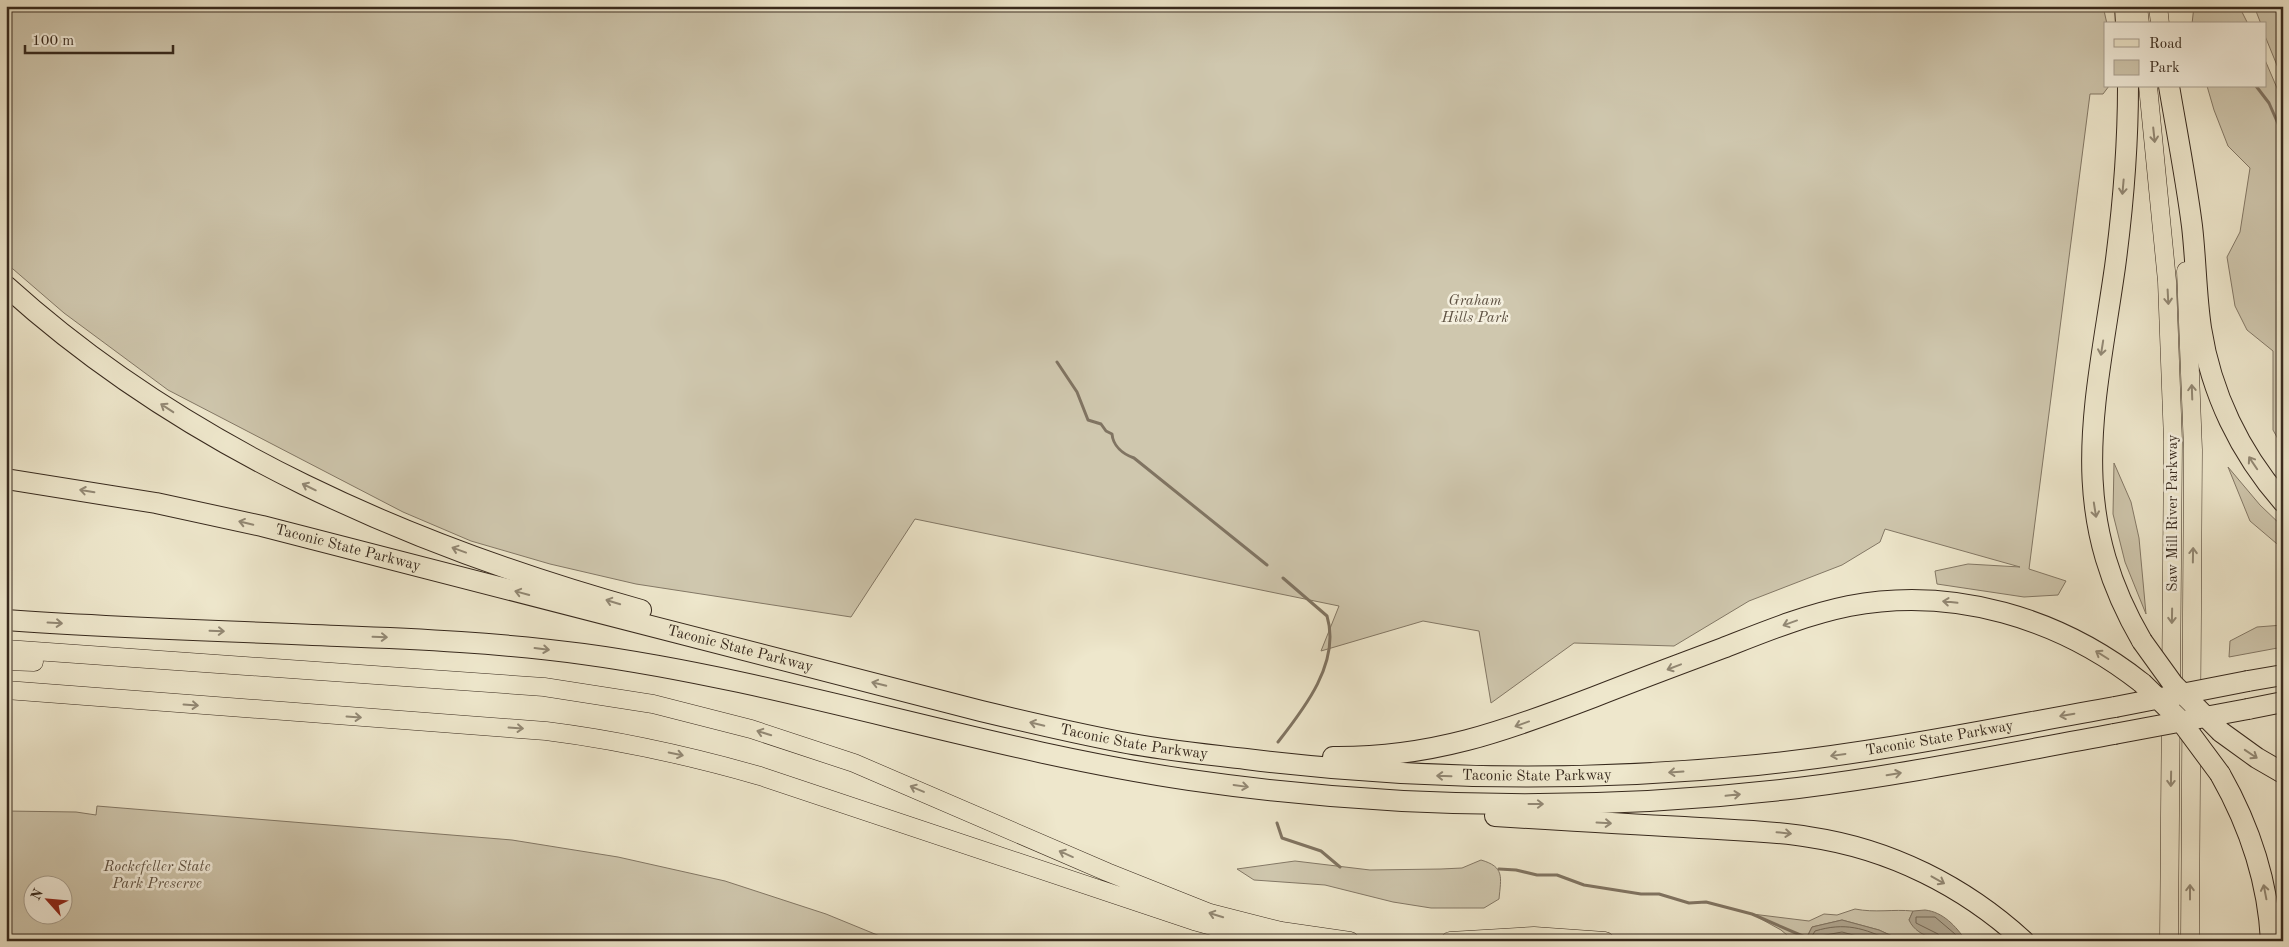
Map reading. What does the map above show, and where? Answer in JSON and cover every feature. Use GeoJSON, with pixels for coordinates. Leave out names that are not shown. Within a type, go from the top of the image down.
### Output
{"type":"FeatureCollection","features":[{"type":"Feature","properties":{"kind":"highway"},"geometry":{"type":"LineString","coordinates":[[2125,6],[2126,22]]}},
{"type":"Feature","properties":{"kind":"highway"},"geometry":{"type":"LineString","coordinates":[[2128,88],[2120,227],[2093,418],[2091,475],[2097,523],[2108,569],[2124,606],[2142,641],[2173,684],[2221,732],[2256,758],[2283,773]]}},
{"type":"Feature","properties":{"kind":"highway"},"geometry":{"type":"LineString","coordinates":[[2169,88],[2192,225],[2202,330],[2209,367],[2222,404],[2237,436],[2255,467],[2283,502]]}},
{"type":"Feature","properties":{"kind":"highway"},"geometry":{"type":"LineString","coordinates":[[6,286],[60,332],[150,397],[228,445],[308,487],[398,526],[518,571],[622,605],[737,637],[756,653]]}},
{"type":"Feature","properties":{"kind":"highway","name":"Taconic State Parkway"},"geometry":{"type":"LineString","coordinates":[[6,479],[156,503],[280,530],[980,711],[1158,748],[1329,768],[1436,775],[1544,777],[1652,773],[1759,765],[1865,751],[2283,675]]}},
{"type":"Feature","properties":{"kind":"highway"},"geometry":{"type":"LineString","coordinates":[[1240,758],[1380,756],[1453,745],[1525,723],[1800,619],[1850,606],[1884,601],[1919,600],[1955,603],[1989,609],[2025,619],[2059,632],[2090,647],[2142,683],[2180,720],[2220,774],[2240,812],[2257,859],[2268,911],[2271,941]]}},
{"type":"Feature","properties":{"kind":"highway","name":"Taconic State Parkway"},"geometry":{"type":"LineString","coordinates":[[6,620],[437,640],[567,652],[702,674],[1003,743],[1138,771],[1287,792],[1400,801],[1547,804],[1658,800],[1726,795],[1869,778],[2283,702]]}},
{"type":"Feature","properties":{"kind":"highway"},"geometry":{"type":"LineString","coordinates":[[1400,801],[1482,816],[1772,832],[1837,842],[1889,857],[1930,875],[1981,906],[2024,941]]}},
{"type":"Feature","properties":{"kind":"main road"},"geometry":{"type":"LineString","coordinates":[[2138,6],[2140,22]]}},
{"type":"Feature","properties":{"kind":"main road"},"geometry":{"type":"LineString","coordinates":[[2158,6],[2160,22]]}},
{"type":"Feature","properties":{"kind":"main road","name":"Saw Mill River Parkway"},"geometry":{"type":"LineString","coordinates":[[2148,88],[2167,281],[2173,441],[2169,941]]}},
{"type":"Feature","properties":{"kind":"main road","name":"Saw Mill River Parkway"},"geometry":{"type":"LineString","coordinates":[[2169,88],[2183,226],[2193,415],[2190,941]]}},
{"type":"Feature","properties":{"kind":"main road"},"geometry":{"type":"LineString","coordinates":[[6,648],[544,687],[616,697],[688,712],[777,737],[854,763],[1107,872],[1210,913],[1281,931],[1350,941]]}},
{"type":"Feature","properties":{"kind":"main road"},"geometry":{"type":"LineString","coordinates":[[6,661],[177,660]]}},
{"type":"Feature","properties":{"kind":"main road"},"geometry":{"type":"LineString","coordinates":[[6,681],[143,701]]}},
{"type":"Feature","properties":{"kind":"main road"},"geometry":{"type":"LineString","coordinates":[[6,690],[546,731],[653,749],[725,766],[796,787],[1194,921],[1266,941]]}},
{"type":"Feature","properties":{"kind":"main road"},"geometry":{"type":"LineString","coordinates":[[1450,941],[1534,936],[1605,941]]}},
{"type":"Feature","properties":{"kind":"green space","name":"Graham Hills Park"},"geometry":{"type":"Polygon","coordinates":[[[6,6],[2103,6],[2107,22],[2104,22],[2104,88],[2108,88],[2103,94],[2090,94],[2029,569],[2066,581],[2058,595],[2024,597],[1937,584],[1935,571],[1968,564],[2020,567],[1885,529],[1880,542],[1842,565],[1749,601],[1674,646],[1574,643],[1491,703],[1479,631],[1423,621],[1321,651],[1339,606],[915,519],[851,617],[636,584],[550,564],[471,541],[403,512],[168,390],[64,313],[6,263],[6,6]]]}},
{"type":"Feature","properties":{"kind":"green space"},"geometry":{"type":"Polygon","coordinates":[[[2194,6],[2239,6],[2247,22],[2192,22],[2194,6]]]}},
{"type":"Feature","properties":{"kind":"green space"},"geometry":{"type":"Polygon","coordinates":[[[2254,6],[2283,6],[2283,80],[2266,38],[2266,22],[2260,22],[2254,6]]]}},
{"type":"Feature","properties":{"kind":"green space"},"geometry":{"type":"Polygon","coordinates":[[[2266,62],[2283,102],[2283,448],[2273,430],[2273,351],[2247,330],[2235,306],[2227,257],[2240,232],[2250,168],[2228,146],[2208,88],[2266,88],[2266,62]]]}},
{"type":"Feature","properties":{"kind":"green space"},"geometry":{"type":"Polygon","coordinates":[[[2114,463],[2131,502],[2139,538],[2146,614],[2125,562],[2113,514],[2114,463]]]}},
{"type":"Feature","properties":{"kind":"green space"},"geometry":{"type":"Polygon","coordinates":[[[2228,467],[2260,505],[2283,527],[2283,549],[2250,521],[2228,467]]]}},
{"type":"Feature","properties":{"kind":"green space"},"geometry":{"type":"Polygon","coordinates":[[[2283,625],[2283,647],[2229,657],[2230,641],[2257,627],[2283,625]]]}},
{"type":"Feature","properties":{"kind":"green space","name":"Rockefeller State Park Preserve"},"geometry":{"type":"Polygon","coordinates":[[[97,806],[512,840],[618,857],[725,881],[826,914],[892,941],[6,941],[6,811],[76,812],[96,815],[97,806]]]}},
{"type":"Feature","properties":{"kind":"green space"},"geometry":{"type":"Polygon","coordinates":[[[1481,860],[1494,866],[1498,870],[1501,879],[1499,899],[1484,908],[1431,908],[1393,902],[1325,885],[1254,880],[1237,869],[1295,861],[1370,870],[1441,869],[1462,868],[1481,860]]]}},
{"type":"Feature","properties":{"kind":"green space"},"geometry":{"type":"Polygon","coordinates":[[[1855,909],[1913,911],[1909,920],[1940,941],[1903,941],[1879,930],[1842,920],[1812,927],[1805,941],[1794,941],[1781,930],[1752,914],[1809,921],[1824,914],[1837,915],[1855,909]]]}},
{"type":"Feature","properties":{"kind":"water"},"geometry":{"type":"Polygon","coordinates":[[[1913,911],[1932,911],[1943,917],[1958,930],[1966,941],[1942,940],[1919,932],[1909,920],[1913,911]]]}},
{"type":"Feature","properties":{"kind":"water"},"geometry":{"type":"Polygon","coordinates":[[[1842,920],[1879,930],[1903,941],[1805,941],[1812,927],[1842,920]]]}},
{"type":"Feature","properties":{"kind":"waterway"},"geometry":{"type":"LineString","coordinates":[[2258,88],[2269,103],[2283,135]]}},
{"type":"Feature","properties":{"kind":"waterway"},"geometry":{"type":"LineString","coordinates":[[1057,362],[1077,392],[1088,420],[1101,424],[1106,431],[1112,434],[1116,446],[1122,452],[1134,458],[1267,565]]}},
{"type":"Feature","properties":{"kind":"waterway"},"geometry":{"type":"LineString","coordinates":[[1278,742],[1299,715],[1318,684],[1325,667],[1330,633],[1327,616],[1283,578]]}},
{"type":"Feature","properties":{"kind":"waterway"},"geometry":{"type":"LineString","coordinates":[[1277,823],[1282,838],[1321,851],[1340,867]]}},
{"type":"Feature","properties":{"kind":"waterway"},"geometry":{"type":"LineString","coordinates":[[1499,869],[1516,870],[1537,875],[1557,875],[1584,885],[1641,894],[1659,894],[1689,903],[1706,902],[1752,914],[1805,937]]}}]}
